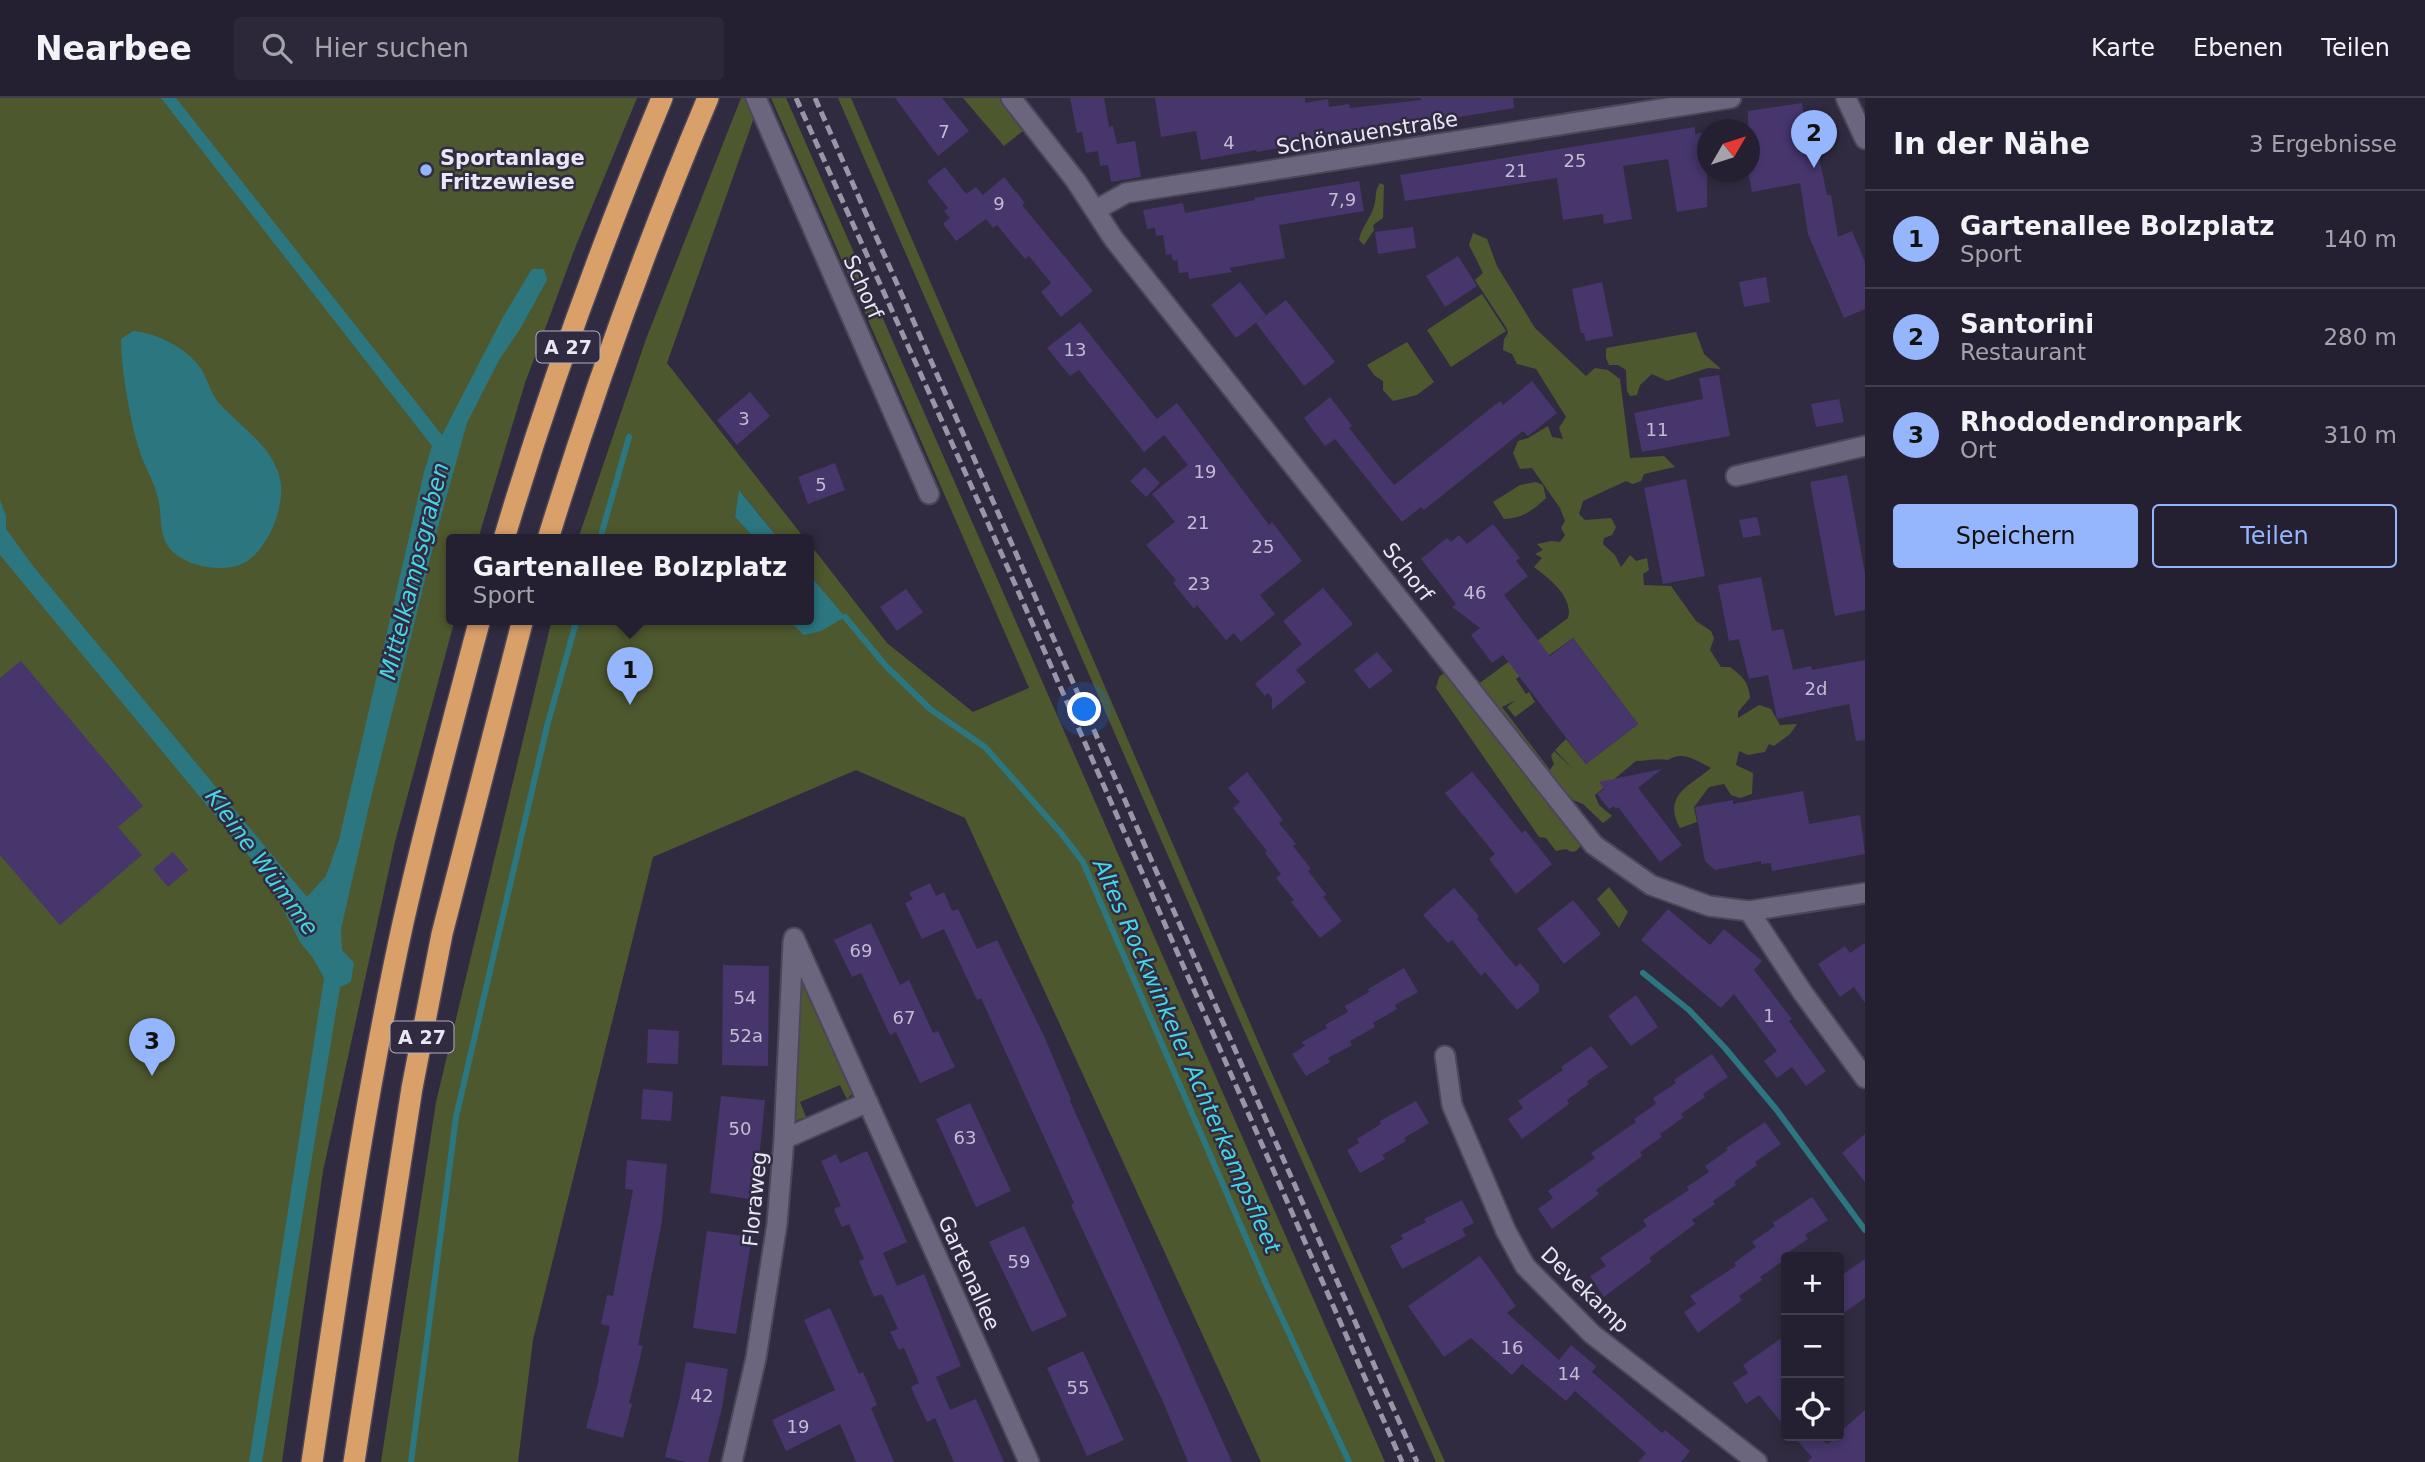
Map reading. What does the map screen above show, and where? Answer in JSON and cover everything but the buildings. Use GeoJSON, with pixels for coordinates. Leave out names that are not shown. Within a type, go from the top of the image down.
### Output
{"type":"FeatureCollection","features":[{"type":"Feature","properties":{"kind":"highway","name":"A 27"},"geometry":{"type":"LineString","coordinates":[[506,534],[554,385],[638,157],[663,98]]}},
{"type":"Feature","properties":{"kind":"highway","name":"A 27"},"geometry":{"type":"LineString","coordinates":[[550,534],[593,398],[678,170],[708,98]]}},
{"type":"Feature","properties":{"kind":"highway","name":"A 27"},"geometry":{"type":"LineString","coordinates":[[312,1462],[345,1235],[388,996],[437,780],[478,625]]}},
{"type":"Feature","properties":{"kind":"highway","name":"A 27"},"geometry":{"type":"LineString","coordinates":[[354,1462],[412,1088],[442,934],[521,625]]}},
{"type":"Feature","properties":{"kind":"street","name":"Schorf"},"geometry":{"type":"LineString","coordinates":[[757,98],[929,494]]}},
{"type":"Feature","properties":{"kind":"street","name":"Schorf"},"geometry":{"type":"LineString","coordinates":[[1011,98],[1076,181],[1113,238],[1594,845],[1651,885],[1709,906],[1749,911],[1865,893]]}},
{"type":"Feature","properties":{"kind":"street","name":"Schönauenstraße"},"geometry":{"type":"LineString","coordinates":[[1096,210],[1126,193],[1731,98]]}},
{"type":"Feature","properties":{"kind":"street"},"geometry":{"type":"LineString","coordinates":[[1846,98],[1865,139]]}},
{"type":"Feature","properties":{"kind":"street"},"geometry":{"type":"LineString","coordinates":[[1736,476],[1865,446]]}},
{"type":"Feature","properties":{"kind":"street"},"geometry":{"type":"LineString","coordinates":[[1749,911],[1802,993],[1865,1078]]}},
{"type":"Feature","properties":{"kind":"street","name":"Gartenallee"},"geometry":{"type":"LineString","coordinates":[[794,938],[1029,1462]]}},
{"type":"Feature","properties":{"kind":"street","name":"Floraweg"},"geometry":{"type":"LineString","coordinates":[[732,1462],[757,1357],[777,1224],[794,938]]}},
{"type":"Feature","properties":{"kind":"street","name":"Devekamp"},"geometry":{"type":"LineString","coordinates":[[1445,1056],[1452,1105],[1506,1231],[1525,1266],[1592,1334],[1757,1462]]}},
{"type":"Feature","properties":{"kind":"street"},"geometry":{"type":"LineString","coordinates":[[784,1139],[868,1102]]}},
{"type":"Feature","properties":{"kind":"shaded area"},"geometry":{"type":"Polygon","coordinates":[[[0,98],[637,98],[575,248],[525,383],[480,534],[446,534],[446,625],[453,625],[395,842],[323,1171],[282,1462],[0,1462],[0,98]]]}},
{"type":"Feature","properties":{"kind":"shaded area"},"geometry":{"type":"Polygon","coordinates":[[[741,98],[761,98],[667,363],[801,534],[775,534],[740,491],[735,517],[750,534],[580,534],[646,339],[741,98]]]}},
{"type":"Feature","properties":{"kind":"shaded area"},"geometry":{"type":"Polygon","coordinates":[[[771,98],[786,98],[1385,1462],[1261,1462],[965,818],[856,770],[653,857],[533,1340],[518,1462],[381,1462],[436,1102],[551,625],[814,625],[814,620],[844,617],[814,580],[814,549],[887,643],[973,712],[1029,688],[771,98]]]}},
{"type":"Feature","properties":{"kind":"shaded area"},"geometry":{"type":"Polygon","coordinates":[[[838,98],[851,98],[1269,1067],[1445,1462],[1436,1462],[1243,1028],[838,98]]]}},
{"type":"Feature","properties":{"kind":"shaded area"},"geometry":{"type":"Polygon","coordinates":[[[963,98],[1000,98],[1024,130],[1004,146],[963,98]]]}},
{"type":"Feature","properties":{"kind":"shaded area"},"geometry":{"type":"Polygon","coordinates":[[[1380,183],[1384,185],[1383,218],[1373,225],[1374,230],[1364,245],[1359,240],[1360,236],[1373,210],[1380,183]]]}},
{"type":"Feature","properties":{"kind":"shaded area"},"geometry":{"type":"Polygon","coordinates":[[[1473,233],[1487,239],[1497,266],[1535,328],[1586,376],[1595,368],[1608,370],[1620,379],[1630,458],[1664,456],[1675,467],[1644,474],[1641,481],[1633,484],[1626,481],[1583,501],[1579,514],[1585,520],[1611,518],[1616,527],[1612,535],[1604,538],[1603,544],[1615,555],[1621,567],[1630,555],[1636,561],[1647,558],[1649,570],[1643,574],[1644,585],[1671,586],[1696,621],[1711,631],[1714,638],[1710,650],[1721,667],[1730,667],[1748,688],[1750,698],[1738,712],[1738,718],[1759,705],[1771,709],[1780,725],[1797,724],[1790,734],[1774,746],[1769,744],[1765,752],[1748,755],[1739,751],[1736,765],[1753,773],[1752,794],[1740,798],[1731,795],[1724,784],[1709,787],[1694,807],[1697,822],[1680,828],[1675,817],[1676,799],[1687,786],[1711,768],[1685,756],[1668,760],[1636,761],[1595,795],[1599,805],[1612,816],[1603,823],[1583,804],[1563,796],[1473,688],[1568,618],[1569,611],[1559,589],[1534,567],[1542,558],[1535,554],[1543,550],[1537,544],[1560,542],[1565,535],[1561,528],[1565,521],[1560,508],[1532,468],[1520,469],[1513,453],[1518,441],[1548,426],[1552,437],[1563,439],[1559,428],[1566,417],[1536,369],[1517,364],[1512,354],[1503,350],[1507,329],[1475,280],[1483,273],[1469,245],[1473,233]],[[1573,638],[1516,679],[1535,702],[1515,717],[1507,707],[1516,700],[1502,707],[1550,770],[1554,764],[1551,756],[1554,751],[1573,769],[1555,750],[1566,739],[1586,764],[1638,724],[1573,638]]]}},
{"type":"Feature","properties":{"kind":"shaded area"},"geometry":{"type":"Polygon","coordinates":[[[1482,294],[1506,331],[1451,367],[1427,330],[1482,294]]]}},
{"type":"Feature","properties":{"kind":"shaded area"},"geometry":{"type":"Polygon","coordinates":[[[1696,332],[1704,354],[1721,369],[1708,368],[1667,381],[1652,374],[1640,385],[1637,395],[1630,396],[1627,391],[1626,370],[1618,365],[1609,365],[1606,358],[1606,348],[1696,332]]]}},
{"type":"Feature","properties":{"kind":"shaded area"},"geometry":{"type":"Polygon","coordinates":[[[1407,342],[1434,382],[1417,395],[1393,401],[1383,390],[1383,381],[1375,376],[1367,365],[1407,342]]]}},
{"type":"Feature","properties":{"kind":"shaded area"},"geometry":{"type":"Polygon","coordinates":[[[1536,482],[1543,485],[1546,498],[1527,513],[1504,519],[1493,502],[1520,485],[1536,482]]]}},
{"type":"Feature","properties":{"kind":"shaded area"},"geometry":{"type":"Polygon","coordinates":[[[1447,671],[1585,838],[1576,851],[1556,851],[1546,838],[1539,837],[1436,688],[1439,677],[1447,671]]]}},
{"type":"Feature","properties":{"kind":"shaded area"},"geometry":{"type":"Polygon","coordinates":[[[1609,887],[1628,912],[1619,928],[1597,899],[1609,887]]]}},
{"type":"Feature","properties":{"kind":"shaded area"},"geometry":{"type":"Polygon","coordinates":[[[799,969],[853,1093],[847,1099],[840,1085],[800,1102],[806,1117],[795,1121],[792,1119],[799,969]]]}},
{"type":"Feature","properties":{"kind":"water"},"geometry":{"type":"Polygon","coordinates":[[[161,98],[176,98],[442,435],[503,317],[532,269],[544,269],[547,280],[499,360],[467,423],[438,527],[370,802],[341,929],[342,950],[354,963],[351,982],[340,987],[262,1462],[249,1462],[324,978],[300,942],[272,887],[252,860],[0,555],[0,500],[6,516],[6,529],[33,566],[307,897],[326,876],[339,840],[432,446],[161,98]]]}},
{"type":"Feature","properties":{"kind":"water"},"geometry":{"type":"Polygon","coordinates":[[[133,331],[161,338],[188,354],[201,369],[218,402],[263,446],[276,467],[281,490],[278,514],[268,538],[253,557],[244,563],[227,568],[198,565],[174,553],[165,540],[158,498],[141,455],[124,379],[121,339],[133,331]]]}},
{"type":"Feature","properties":{"kind":"water"},"geometry":{"type":"Polygon","coordinates":[[[739,490],[775,534],[750,534],[735,517],[739,490]]]}},
{"type":"Feature","properties":{"kind":"water"},"geometry":{"type":"Polygon","coordinates":[[[814,580],[845,617],[821,631],[804,635],[793,625],[814,625],[814,580]]]}},
{"type":"Feature","properties":{"kind":"waterway"},"geometry":{"type":"LineString","coordinates":[[601,534],[629,437]]}},
{"type":"Feature","properties":{"kind":"waterway","name":"Altes Rockwinkeler Achterkampsfleet"},"geometry":{"type":"LineString","coordinates":[[845,617],[885,665],[930,709],[985,747],[1083,862],[1267,1286],[1349,1462]]}},
{"type":"Feature","properties":{"kind":"waterway"},"geometry":{"type":"LineString","coordinates":[[411,1462],[456,1117],[547,726],[575,625]]}},
{"type":"Feature","properties":{"kind":"waterway"},"geometry":{"type":"LineString","coordinates":[[1643,973],[1689,1010],[1725,1048],[1776,1109],[1865,1230]]}},
{"type":"Feature","properties":{"kind":"railway"},"geometry":{"type":"LineString","coordinates":[[796,98],[988,523],[1402,1462]]}},
{"type":"Feature","properties":{"kind":"railway"},"geometry":{"type":"LineString","coordinates":[[815,98],[1417,1462]]}},
{"type":"Feature","properties":{"kind":"place","name":"Santorini"},"geometry":{"type":"Point","coordinates":[1814,168]}},
{"type":"Feature","properties":{"kind":"place","name":"Sportanlage Fritzewiese"},"geometry":{"type":"Point","coordinates":[426,170]}},
{"type":"Feature","properties":{"kind":"place","name":"Gartenallee Bolzplatz"},"geometry":{"type":"Point","coordinates":[630,705]}},
{"type":"Feature","properties":{"kind":"place","name":"Rhododendronpark"},"geometry":{"type":"Point","coordinates":[152,1076]}},
{"type":"Feature","properties":{"kind":"water label","name":"Mittelkampsgraben"},"geometry":{"type":"Point","coordinates":[414,571]}},
{"type":"Feature","properties":{"kind":"water label","name":"Kleine Wümme"},"geometry":{"type":"Point","coordinates":[262,862]}}]}
